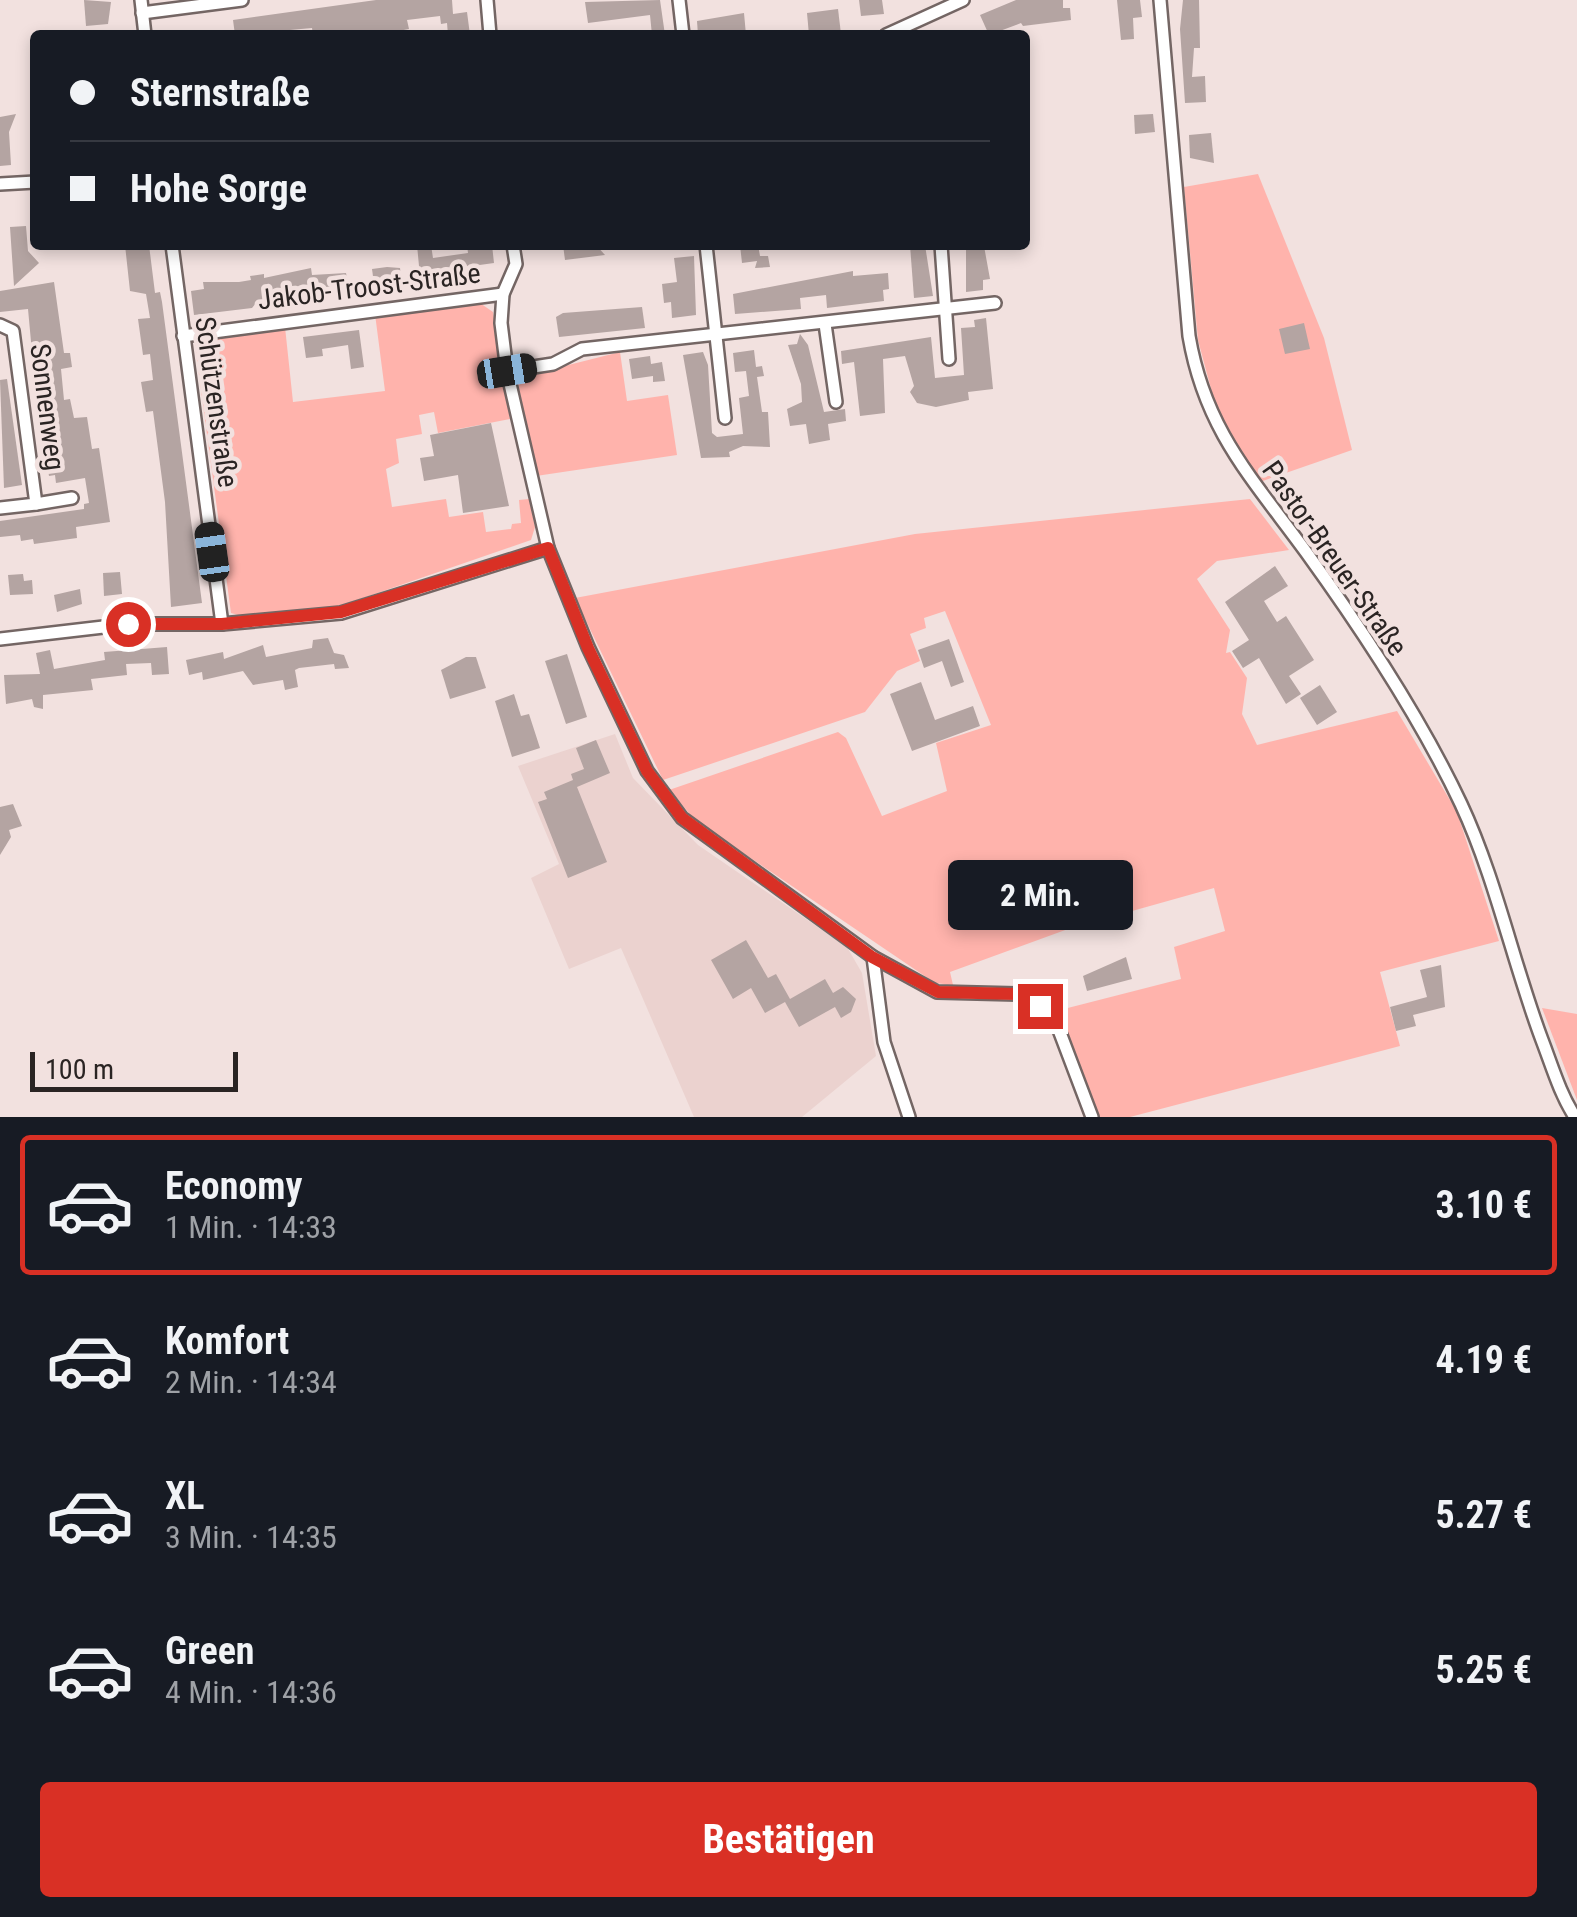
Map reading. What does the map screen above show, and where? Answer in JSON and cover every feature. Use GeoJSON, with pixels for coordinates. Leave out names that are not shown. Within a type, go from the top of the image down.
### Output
{"type":"FeatureCollection","features":[{"type":"Feature","properties":{"kind":"street"},"geometry":{"type":"LineString","coordinates":[[142,7],[242,0]]}},
{"type":"Feature","properties":{"kind":"street"},"geometry":{"type":"LineString","coordinates":[[487,0],[490,30]]}},
{"type":"Feature","properties":{"kind":"street"},"geometry":{"type":"LineString","coordinates":[[680,0],[683,30]]}},
{"type":"Feature","properties":{"kind":"street"},"geometry":{"type":"LineString","coordinates":[[897,30],[963,0]]}},
{"type":"Feature","properties":{"kind":"street","name":"Pastor-Breuer-Straße"},"geometry":{"type":"LineString","coordinates":[[1160,0],[1189,336],[1196,376],[1210,416],[1255,488],[1306,552],[1376,658],[1459,800],[1481,850],[1518,975],[1574,1117]]}},
{"type":"Feature","properties":{"kind":"street"},"geometry":{"type":"LineString","coordinates":[[0,184],[30,182]]}},
{"type":"Feature","properties":{"kind":"street","name":"Schützenstraße"},"geometry":{"type":"LineString","coordinates":[[173,250],[222,624]]}},
{"type":"Feature","properties":{"kind":"street"},"geometry":{"type":"LineString","coordinates":[[515,250],[516,264],[502,294],[500,323],[507,371],[548,548],[588,648],[662,796],[682,818],[872,957],[938,992],[1017,994],[1040,1006],[1059,1030],[1092,1117]]}},
{"type":"Feature","properties":{"kind":"street"},"geometry":{"type":"LineString","coordinates":[[707,250],[726,418]]}},
{"type":"Feature","properties":{"kind":"street"},"geometry":{"type":"LineString","coordinates":[[941,250],[949,359]]}},
{"type":"Feature","properties":{"kind":"street","name":"Jakob-Troost-Straße"},"geometry":{"type":"LineString","coordinates":[[183,336],[502,294]]}},
{"type":"Feature","properties":{"kind":"street"},"geometry":{"type":"LineString","coordinates":[[507,371],[553,364],[582,349],[995,303]]}},
{"type":"Feature","properties":{"kind":"street"},"geometry":{"type":"LineString","coordinates":[[824,324],[836,402]]}},
{"type":"Feature","properties":{"kind":"street","name":"Sonnenweg"},"geometry":{"type":"LineString","coordinates":[[0,325],[13,332],[36,504]]}},
{"type":"Feature","properties":{"kind":"street","name":"Sonnenweg"},"geometry":{"type":"LineString","coordinates":[[0,508],[72,498]]}},
{"type":"Feature","properties":{"kind":"street"},"geometry":{"type":"LineString","coordinates":[[0,639],[128,624],[222,624],[341,612],[548,548]]}},
{"type":"Feature","properties":{"kind":"street"},"geometry":{"type":"LineString","coordinates":[[872,957],[884,1042],[910,1117]]}},
{"type":"Feature","properties":{"kind":"shaded area"},"geometry":{"type":"Polygon","coordinates":[[[1258,174],[1324,338],[1352,450],[1260,482],[1219,419],[1198,340],[1184,187],[1258,174]]]}},
{"type":"Feature","properties":{"kind":"shaded area"},"geometry":{"type":"Polygon","coordinates":[[[477,301],[493,312],[510,419],[438,433],[434,412],[419,415],[422,434],[396,439],[399,463],[386,469],[392,507],[446,499],[449,517],[483,512],[486,532],[511,529],[512,524],[521,523],[519,500],[529,499],[535,527],[531,540],[337,607],[242,616],[231,613],[195,345],[201,338],[285,327],[293,402],[385,391],[375,314],[477,301]]]}},
{"type":"Feature","properties":{"kind":"shaded area"},"geometry":{"type":"Polygon","coordinates":[[[620,352],[627,401],[668,395],[677,455],[536,476],[517,378],[620,352]]]}},
{"type":"Feature","properties":{"kind":"shaded area"},"geometry":{"type":"Polygon","coordinates":[[[1250,499],[1289,550],[1217,561],[1197,579],[1230,630],[1226,653],[1230,652],[1247,678],[1242,714],[1257,745],[1397,711],[1457,812],[1499,941],[1380,972],[1400,1046],[1130,1117],[1099,1117],[1056,1011],[1181,979],[1174,947],[1225,931],[1214,888],[1068,929],[950,972],[953,985],[935,983],[696,821],[669,790],[838,732],[846,738],[882,816],[947,791],[936,743],[991,725],[945,611],[924,618],[926,628],[910,634],[920,661],[897,671],[865,712],[663,780],[575,598],[915,534],[1250,499]]]}},
{"type":"Feature","properties":{"kind":"shaded area"},"geometry":{"type":"Polygon","coordinates":[[[615,734],[633,778],[698,845],[847,947],[862,973],[876,1056],[802,1117],[694,1117],[621,948],[569,969],[531,878],[559,864],[518,766],[615,734]]]}},
{"type":"Feature","properties":{"kind":"shaded area"},"geometry":{"type":"Polygon","coordinates":[[[1542,1008],[1577,1014],[1577,1100],[1542,1008]]]}},
{"type":"Feature","properties":{"kind":"building"},"geometry":{"type":"Polygon","coordinates":[[[84,0],[111,2],[108,24],[86,26],[84,0]]]}},
{"type":"Feature","properties":{"kind":"building"},"geometry":{"type":"Polygon","coordinates":[[[376,0],[452,0],[453,14],[467,12],[469,30],[448,30],[440,16],[407,20],[409,29],[404,30],[234,30],[233,20],[376,0]]]}},
{"type":"Feature","properties":{"kind":"building"},"geometry":{"type":"Polygon","coordinates":[[[660,0],[664,30],[652,30],[650,15],[588,23],[585,2],[660,0]]]}},
{"type":"Feature","properties":{"kind":"building"},"geometry":{"type":"Polygon","coordinates":[[[859,0],[882,0],[884,14],[861,16],[859,0]]]}},
{"type":"Feature","properties":{"kind":"building"},"geometry":{"type":"Polygon","coordinates":[[[1016,0],[1063,0],[1063,8],[1070,8],[1071,20],[987,30],[980,15],[1016,0]]]}},
{"type":"Feature","properties":{"kind":"building"},"geometry":{"type":"Polygon","coordinates":[[[1117,0],[1140,0],[1142,17],[1133,18],[1134,39],[1121,40],[1117,0]]]}},
{"type":"Feature","properties":{"kind":"building"},"geometry":{"type":"Polygon","coordinates":[[[1183,0],[1199,0],[1200,48],[1194,48],[1192,77],[1205,76],[1206,102],[1185,103],[1180,29],[1183,0]]]}},
{"type":"Feature","properties":{"kind":"building"},"geometry":{"type":"Polygon","coordinates":[[[838,9],[841,30],[809,30],[807,13],[838,9]]]}},
{"type":"Feature","properties":{"kind":"building"},"geometry":{"type":"Polygon","coordinates":[[[744,13],[746,30],[698,30],[697,21],[744,13]]]}},
{"type":"Feature","properties":{"kind":"building"},"geometry":{"type":"Polygon","coordinates":[[[16,114],[9,132],[11,165],[0,166],[0,117],[16,114]]]}},
{"type":"Feature","properties":{"kind":"building"},"geometry":{"type":"Polygon","coordinates":[[[1153,114],[1155,132],[1135,134],[1134,115],[1153,114]]]}},
{"type":"Feature","properties":{"kind":"building"},"geometry":{"type":"Polygon","coordinates":[[[1211,133],[1214,163],[1190,158],[1189,135],[1211,133]]]}},
{"type":"Feature","properties":{"kind":"building"},"geometry":{"type":"Polygon","coordinates":[[[26,226],[28,251],[39,263],[14,286],[10,227],[26,226]]]}},
{"type":"Feature","properties":{"kind":"building"},"geometry":{"type":"Polygon","coordinates":[[[126,250],[150,250],[155,293],[160,292],[202,603],[171,607],[165,502],[153,411],[146,412],[141,382],[153,380],[150,354],[143,355],[138,319],[150,318],[146,294],[130,291],[126,250]]]}},
{"type":"Feature","properties":{"kind":"building"},"geometry":{"type":"Polygon","coordinates":[[[417,250],[432,250],[433,258],[468,253],[468,250],[493,250],[494,263],[465,267],[466,274],[429,279],[426,284],[410,267],[419,266],[417,250]]]}},
{"type":"Feature","properties":{"kind":"building"},"geometry":{"type":"Polygon","coordinates":[[[564,250],[600,250],[605,255],[565,260],[564,250]]]}},
{"type":"Feature","properties":{"kind":"building"},"geometry":{"type":"Polygon","coordinates":[[[741,250],[759,250],[760,256],[768,256],[770,267],[755,268],[757,261],[742,263],[741,250]]]}},
{"type":"Feature","properties":{"kind":"building"},"geometry":{"type":"Polygon","coordinates":[[[910,250],[926,250],[933,296],[914,298],[910,250]]]}},
{"type":"Feature","properties":{"kind":"building"},"geometry":{"type":"Polygon","coordinates":[[[966,250],[985,250],[990,279],[983,280],[983,290],[966,292],[966,250]]]}},
{"type":"Feature","properties":{"kind":"building"},"geometry":{"type":"Polygon","coordinates":[[[694,256],[696,315],[672,318],[671,302],[664,303],[662,284],[677,282],[674,258],[694,256]]]}},
{"type":"Feature","properties":{"kind":"building"},"geometry":{"type":"Polygon","coordinates":[[[311,268],[312,275],[346,273],[350,294],[256,303],[252,308],[194,315],[191,291],[204,289],[203,282],[239,282],[251,280],[250,276],[264,274],[264,278],[311,268]]]}},
{"type":"Feature","properties":{"kind":"building"},"geometry":{"type":"Polygon","coordinates":[[[400,268],[402,284],[375,291],[372,269],[400,268]]]}},
{"type":"Feature","properties":{"kind":"building"},"geometry":{"type":"Polygon","coordinates":[[[853,271],[853,276],[888,273],[889,289],[883,290],[884,301],[827,308],[826,295],[800,298],[801,309],[735,314],[733,294],[853,271]]]}},
{"type":"Feature","properties":{"kind":"building"},"geometry":{"type":"Polygon","coordinates":[[[54,282],[64,353],[70,353],[72,367],[61,369],[64,400],[70,399],[74,418],[87,417],[92,449],[99,448],[110,522],[76,527],[77,538],[34,544],[33,539],[21,541],[20,535],[0,537],[0,521],[84,509],[84,504],[89,503],[85,478],[56,483],[55,475],[49,476],[44,445],[51,444],[44,386],[39,386],[34,374],[28,309],[0,312],[0,291],[54,282]]]}},
{"type":"Feature","properties":{"kind":"building"},"geometry":{"type":"Polygon","coordinates":[[[642,307],[645,328],[559,337],[556,317],[563,313],[642,307]]]}},
{"type":"Feature","properties":{"kind":"building"},"geometry":{"type":"Polygon","coordinates":[[[986,318],[993,389],[968,392],[969,400],[936,407],[917,403],[910,392],[914,386],[905,356],[883,359],[885,413],[860,416],[854,362],[842,364],[841,351],[931,337],[935,378],[964,375],[961,328],[975,327],[974,320],[986,318]]]}},
{"type":"Feature","properties":{"kind":"building"},"geometry":{"type":"Polygon","coordinates":[[[1304,323],[1310,349],[1285,354],[1279,329],[1304,323]]]}},
{"type":"Feature","properties":{"kind":"building"},"geometry":{"type":"Polygon","coordinates":[[[359,330],[364,367],[351,369],[348,345],[322,349],[323,356],[306,358],[303,337],[359,330]]]}},
{"type":"Feature","properties":{"kind":"building"},"geometry":{"type":"Polygon","coordinates":[[[800,334],[808,345],[824,412],[845,409],[846,421],[828,424],[830,440],[809,444],[806,424],[790,426],[787,409],[802,402],[801,384],[788,345],[797,344],[800,334]]]}},
{"type":"Feature","properties":{"kind":"building"},"geometry":{"type":"Polygon","coordinates":[[[754,350],[756,367],[762,366],[764,376],[757,377],[762,412],[768,412],[770,447],[743,446],[729,452],[730,457],[701,458],[683,355],[703,352],[708,365],[712,433],[717,437],[743,434],[739,398],[749,396],[746,371],[735,372],[733,353],[754,350]]]}},
{"type":"Feature","properties":{"kind":"building"},"geometry":{"type":"Polygon","coordinates":[[[650,356],[651,364],[662,362],[665,381],[653,382],[653,376],[632,379],[629,359],[650,356]]]}},
{"type":"Feature","properties":{"kind":"building"},"geometry":{"type":"Polygon","coordinates":[[[7,379],[22,485],[4,488],[0,380],[7,379]]]}},
{"type":"Feature","properties":{"kind":"building"},"geometry":{"type":"Polygon","coordinates":[[[491,423],[509,506],[463,513],[458,475],[424,481],[420,458],[434,456],[430,435],[491,423]]]}},
{"type":"Feature","properties":{"kind":"building"},"geometry":{"type":"Polygon","coordinates":[[[1275,566],[1288,586],[1264,601],[1277,622],[1286,616],[1314,660],[1289,676],[1301,694],[1286,704],[1259,658],[1243,668],[1232,651],[1249,640],[1225,602],[1275,566]]]}},
{"type":"Feature","properties":{"kind":"building"},"geometry":{"type":"Polygon","coordinates":[[[120,572],[122,594],[104,596],[103,573],[120,572]]]}},
{"type":"Feature","properties":{"kind":"building"},"geometry":{"type":"Polygon","coordinates":[[[23,574],[24,581],[32,580],[33,594],[10,595],[8,575],[23,574]]]}},
{"type":"Feature","properties":{"kind":"building"},"geometry":{"type":"Polygon","coordinates":[[[80,589],[82,604],[57,612],[54,595],[80,589]]]}},
{"type":"Feature","properties":{"kind":"building"},"geometry":{"type":"Polygon","coordinates":[[[328,638],[334,653],[344,655],[349,668],[335,669],[334,664],[299,668],[295,670],[298,687],[285,690],[283,680],[253,685],[243,671],[203,680],[202,672],[189,675],[186,660],[223,652],[224,659],[263,645],[266,657],[312,648],[313,640],[328,638]]]}},
{"type":"Feature","properties":{"kind":"building"},"geometry":{"type":"Polygon","coordinates":[[[949,639],[964,682],[951,687],[942,661],[924,668],[918,650],[949,639]]]}},
{"type":"Feature","properties":{"kind":"building"},"geometry":{"type":"Polygon","coordinates":[[[167,647],[169,674],[152,675],[151,663],[126,664],[127,675],[91,679],[93,690],[43,695],[43,709],[34,707],[32,699],[6,704],[4,675],[40,674],[36,653],[50,650],[54,669],[105,660],[104,652],[167,647]]]}},
{"type":"Feature","properties":{"kind":"building"},"geometry":{"type":"Polygon","coordinates":[[[567,654],[587,717],[566,724],[545,661],[567,654]]]}},
{"type":"Feature","properties":{"kind":"building"},"geometry":{"type":"Polygon","coordinates":[[[466,657],[476,657],[486,688],[450,699],[441,670],[466,657]]]}},
{"type":"Feature","properties":{"kind":"building"},"geometry":{"type":"Polygon","coordinates":[[[921,682],[935,720],[973,706],[980,726],[912,751],[890,694],[921,682]]]}},
{"type":"Feature","properties":{"kind":"building"},"geometry":{"type":"Polygon","coordinates":[[[1320,685],[1337,712],[1317,725],[1300,698],[1320,685]]]}},
{"type":"Feature","properties":{"kind":"building"},"geometry":{"type":"Polygon","coordinates":[[[514,694],[521,716],[529,714],[540,748],[512,757],[495,701],[514,694]]]}},
{"type":"Feature","properties":{"kind":"building"},"geometry":{"type":"Polygon","coordinates":[[[596,740],[610,773],[577,787],[607,862],[568,878],[538,802],[547,799],[544,792],[573,780],[571,774],[584,769],[576,748],[596,740]]]}},
{"type":"Feature","properties":{"kind":"building"},"geometry":{"type":"Polygon","coordinates":[[[13,804],[22,826],[9,830],[11,837],[0,855],[0,807],[13,804]]]}},
{"type":"Feature","properties":{"kind":"building"},"geometry":{"type":"Polygon","coordinates":[[[746,940],[768,978],[776,974],[790,999],[825,979],[833,993],[843,987],[856,999],[851,1012],[841,1018],[835,1007],[799,1027],[785,1002],[765,1013],[751,988],[733,999],[711,960],[746,940]]]}},
{"type":"Feature","properties":{"kind":"building"},"geometry":{"type":"Polygon","coordinates":[[[1126,957],[1132,979],[1087,991],[1083,976],[1126,957]]]}},
{"type":"Feature","properties":{"kind":"building"},"geometry":{"type":"Polygon","coordinates":[[[1441,965],[1445,1007],[1413,1015],[1416,1026],[1396,1031],[1390,1007],[1427,997],[1420,970],[1441,965]]]}},
{"type":"Feature","properties":{"kind":"route"},"geometry":{"type":"LineString","coordinates":[[128,624],[222,624],[341,612],[548,548],[588,648],[647,771],[682,818],[872,957],[938,992],[1017,994],[1040,1006]]}}]}
